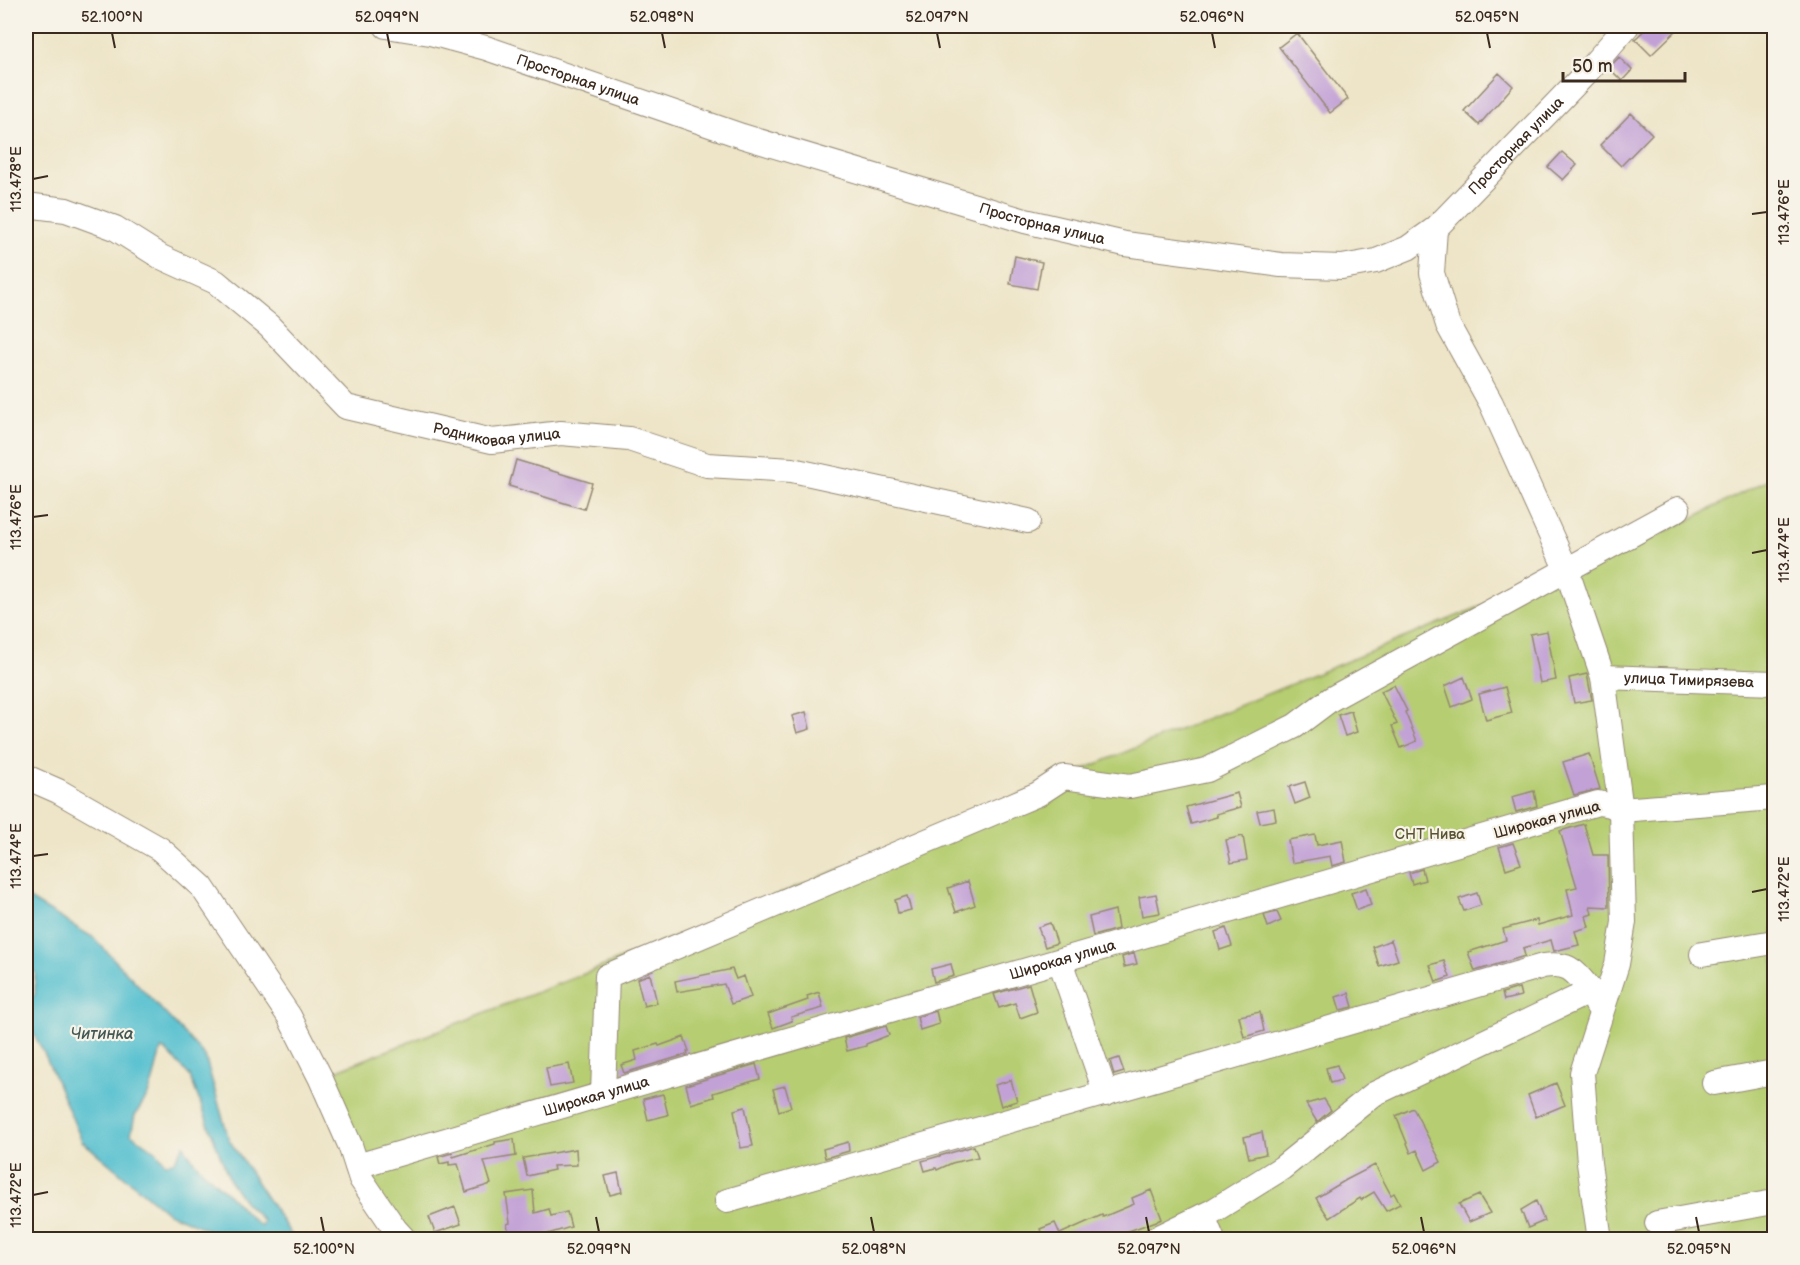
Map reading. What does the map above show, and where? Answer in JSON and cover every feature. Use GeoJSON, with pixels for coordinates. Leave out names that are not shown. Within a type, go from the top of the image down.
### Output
{"type":"FeatureCollection","features":[{"type":"Feature","properties":{"kind":"street","name":"Просторная улица"},"geometry":{"type":"LineString","coordinates":[[386,26],[430,33],[486,48],[742,136],[1025,221],[1125,243],[1281,265],[1342,267],[1376,261],[1408,248],[1435,229],[1585,74],[1627,26]]}},
{"type":"Feature","properties":{"kind":"street","name":"Родниковая улица"},"geometry":{"type":"LineString","coordinates":[[26,205],[66,210],[115,228],[161,257],[216,282],[269,326],[346,407],[492,441],[561,434],[629,439],[707,465],[792,470],[1028,520]]}},
{"type":"Feature","properties":{"kind":"street"},"geometry":{"type":"LineString","coordinates":[[1435,229],[1432,273],[1448,325],[1491,403],[1567,571],[1604,677],[1621,810],[1624,922],[1617,964],[1582,1073],[1589,1163],[1600,1239]]}},
{"type":"Feature","properties":{"kind":"street"},"geometry":{"type":"LineString","coordinates":[[603,1094],[607,976],[1038,795],[1065,777],[1130,786],[1207,770],[1295,726],[1331,699],[1678,509]]}},
{"type":"Feature","properties":{"kind":"street","name":"улица Тимирязева"},"geometry":{"type":"LineString","coordinates":[[1604,677],[1774,683]]}},
{"type":"Feature","properties":{"kind":"street"},"geometry":{"type":"LineString","coordinates":[[26,777],[58,791],[160,849],[202,886],[288,1016],[320,1077],[350,1145],[361,1179],[395,1229],[405,1239]]}},
{"type":"Feature","properties":{"kind":"street","name":"Широкая улица"},"geometry":{"type":"LineString","coordinates":[[357,1166],[1599,803],[1621,810],[1774,798]]}},
{"type":"Feature","properties":{"kind":"street"},"geometry":{"type":"LineString","coordinates":[[1702,954],[1774,942]]}},
{"type":"Feature","properties":{"kind":"street"},"geometry":{"type":"LineString","coordinates":[[1060,961],[1106,1094]]}},
{"type":"Feature","properties":{"kind":"street"},"geometry":{"type":"LineString","coordinates":[[727,1201],[1106,1094],[1543,966],[1558,964],[1574,971],[1591,991],[1601,1016]]}},
{"type":"Feature","properties":{"kind":"street"},"geometry":{"type":"LineString","coordinates":[[1153,1239],[1203,1216],[1282,1168],[1374,1094],[1591,991]]}},
{"type":"Feature","properties":{"kind":"street"},"geometry":{"type":"LineString","coordinates":[[1714,1083],[1774,1072]]}},
{"type":"Feature","properties":{"kind":"street"},"geometry":{"type":"LineString","coordinates":[[1657,1223],[1774,1202]]}},
{"type":"Feature","properties":{"kind":"street"},"geometry":{"type":"LineString","coordinates":[[1203,1216],[1213,1239]]}},
{"type":"Feature","properties":{"kind":"green space","name":"СНТ Нива"},"geometry":{"type":"Polygon","coordinates":[[[1774,477],[1774,1239],[397,1239],[320,1077],[594,970],[1567,571],[1613,558],[1774,477]]]}},
{"type":"Feature","properties":{"kind":"water","name":"Читинка"},"geometry":{"type":"Polygon","coordinates":[[[26,897],[94,938],[205,1056],[229,1140],[294,1239],[214,1239],[207,1229],[168,1213],[82,1141],[46,1057],[26,1019],[26,1001],[35,995],[35,972],[26,965],[26,897]],[[161,1049],[153,1081],[148,1095],[135,1115],[131,1134],[157,1152],[165,1163],[174,1162],[184,1145],[199,1166],[261,1226],[263,1221],[244,1201],[230,1181],[190,1076],[165,1050],[161,1049]]]}},
{"type":"Feature","properties":{"kind":"building"},"geometry":{"type":"Polygon","coordinates":[[[1649,26],[1681,26],[1651,55],[1635,39],[1649,26]]]}},
{"type":"Feature","properties":{"kind":"building"},"geometry":{"type":"Polygon","coordinates":[[[1297,33],[1348,99],[1330,113],[1279,47],[1297,33]]]}},
{"type":"Feature","properties":{"kind":"building"},"geometry":{"type":"Polygon","coordinates":[[[1619,57],[1632,70],[1622,81],[1609,68],[1619,57]]]}},
{"type":"Feature","properties":{"kind":"building"},"geometry":{"type":"Polygon","coordinates":[[[1499,73],[1513,86],[1479,125],[1464,111],[1499,73]]]}},
{"type":"Feature","properties":{"kind":"building"},"geometry":{"type":"Polygon","coordinates":[[[1631,113],[1652,134],[1621,166],[1600,145],[1631,113]]]}},
{"type":"Feature","properties":{"kind":"building"},"geometry":{"type":"Polygon","coordinates":[[[1562,152],[1577,165],[1563,180],[1548,167],[1562,152]]]}},
{"type":"Feature","properties":{"kind":"building"},"geometry":{"type":"Polygon","coordinates":[[[1015,256],[1042,262],[1037,289],[1010,284],[1015,256]]]}},
{"type":"Feature","properties":{"kind":"building"},"geometry":{"type":"Polygon","coordinates":[[[516,460],[592,483],[584,509],[509,486],[516,460]]]}},
{"type":"Feature","properties":{"kind":"building"},"geometry":{"type":"Polygon","coordinates":[[[1547,631],[1556,680],[1540,683],[1530,634],[1547,631]]]}},
{"type":"Feature","properties":{"kind":"building"},"geometry":{"type":"Polygon","coordinates":[[[1587,674],[1592,700],[1574,703],[1569,678],[1587,674]]]}},
{"type":"Feature","properties":{"kind":"building"},"geometry":{"type":"Polygon","coordinates":[[[1464,677],[1472,699],[1452,707],[1445,686],[1464,677]]]}},
{"type":"Feature","properties":{"kind":"building"},"geometry":{"type":"Polygon","coordinates":[[[1394,685],[1407,711],[1405,712],[1417,741],[1401,748],[1392,726],[1397,724],[1381,691],[1394,685]]]}},
{"type":"Feature","properties":{"kind":"building"},"geometry":{"type":"Polygon","coordinates":[[[1505,687],[1512,713],[1486,720],[1479,694],[1505,687]]]}},
{"type":"Feature","properties":{"kind":"building"},"geometry":{"type":"Polygon","coordinates":[[[1351,711],[1357,732],[1345,736],[1338,715],[1351,711]]]}},
{"type":"Feature","properties":{"kind":"building"},"geometry":{"type":"Polygon","coordinates":[[[806,712],[810,729],[797,733],[792,716],[806,712]]]}},
{"type":"Feature","properties":{"kind":"building"},"geometry":{"type":"Polygon","coordinates":[[[1589,754],[1600,789],[1574,795],[1563,762],[1589,754]]]}},
{"type":"Feature","properties":{"kind":"building"},"geometry":{"type":"Polygon","coordinates":[[[1305,782],[1310,798],[1295,804],[1289,787],[1305,782]]]}},
{"type":"Feature","properties":{"kind":"building"},"geometry":{"type":"Polygon","coordinates":[[[1534,791],[1537,806],[1516,812],[1512,797],[1534,791]]]}},
{"type":"Feature","properties":{"kind":"building"},"geometry":{"type":"Polygon","coordinates":[[[1237,793],[1241,807],[1191,824],[1186,807],[1237,793]]]}},
{"type":"Feature","properties":{"kind":"building"},"geometry":{"type":"Polygon","coordinates":[[[1274,808],[1276,820],[1260,823],[1257,811],[1274,808]]]}},
{"type":"Feature","properties":{"kind":"building"},"geometry":{"type":"Polygon","coordinates":[[[1584,824],[1593,855],[1608,855],[1609,907],[1590,906],[1592,914],[1586,916],[1589,927],[1575,931],[1579,945],[1554,951],[1551,940],[1523,948],[1525,956],[1475,971],[1468,952],[1506,940],[1503,929],[1537,920],[1538,925],[1573,915],[1567,889],[1577,887],[1560,831],[1584,824]]]}},
{"type":"Feature","properties":{"kind":"building"},"geometry":{"type":"Polygon","coordinates":[[[1315,835],[1317,845],[1342,840],[1346,862],[1332,866],[1330,856],[1292,863],[1288,840],[1315,835]]]}},
{"type":"Feature","properties":{"kind":"building"},"geometry":{"type":"Polygon","coordinates":[[[1243,836],[1247,860],[1231,863],[1226,840],[1243,836]]]}},
{"type":"Feature","properties":{"kind":"building"},"geometry":{"type":"Polygon","coordinates":[[[1513,843],[1521,864],[1506,869],[1499,847],[1513,843]]]}},
{"type":"Feature","properties":{"kind":"building"},"geometry":{"type":"Polygon","coordinates":[[[1422,869],[1425,880],[1412,884],[1409,873],[1422,869]]]}},
{"type":"Feature","properties":{"kind":"building"},"geometry":{"type":"Polygon","coordinates":[[[968,881],[975,905],[956,912],[948,888],[968,881]]]}},
{"type":"Feature","properties":{"kind":"building"},"geometry":{"type":"Polygon","coordinates":[[[1366,888],[1371,905],[1357,910],[1351,893],[1366,888]]]}},
{"type":"Feature","properties":{"kind":"building"},"geometry":{"type":"Polygon","coordinates":[[[1477,893],[1481,905],[1464,911],[1459,899],[1477,893]]]}},
{"type":"Feature","properties":{"kind":"building"},"geometry":{"type":"Polygon","coordinates":[[[1156,894],[1160,913],[1142,916],[1139,897],[1156,894]]]}},
{"type":"Feature","properties":{"kind":"building"},"geometry":{"type":"Polygon","coordinates":[[[907,896],[911,910],[898,913],[895,900],[907,896]]]}},
{"type":"Feature","properties":{"kind":"building"},"geometry":{"type":"Polygon","coordinates":[[[1115,910],[1118,929],[1093,936],[1089,917],[1115,910]]]}},
{"type":"Feature","properties":{"kind":"building"},"geometry":{"type":"Polygon","coordinates":[[[1277,912],[1281,921],[1268,927],[1264,915],[1277,912]]]}},
{"type":"Feature","properties":{"kind":"building"},"geometry":{"type":"Polygon","coordinates":[[[1050,923],[1057,943],[1045,947],[1038,927],[1050,923]]]}},
{"type":"Feature","properties":{"kind":"building"},"geometry":{"type":"Polygon","coordinates":[[[1226,928],[1232,946],[1220,950],[1215,932],[1226,928]]]}},
{"type":"Feature","properties":{"kind":"building"},"geometry":{"type":"Polygon","coordinates":[[[1391,940],[1398,960],[1379,966],[1373,947],[1391,940]]]}},
{"type":"Feature","properties":{"kind":"building"},"geometry":{"type":"Polygon","coordinates":[[[1134,953],[1137,964],[1124,967],[1122,957],[1134,953]]]}},
{"type":"Feature","properties":{"kind":"building"},"geometry":{"type":"Polygon","coordinates":[[[1444,961],[1450,977],[1436,982],[1430,965],[1444,961]]]}},
{"type":"Feature","properties":{"kind":"building"},"geometry":{"type":"Polygon","coordinates":[[[951,964],[954,976],[934,982],[931,969],[951,964]]]}},
{"type":"Feature","properties":{"kind":"building"},"geometry":{"type":"Polygon","coordinates":[[[732,969],[736,979],[744,976],[751,997],[731,1004],[724,984],[677,992],[675,981],[732,969]]]}},
{"type":"Feature","properties":{"kind":"building"},"geometry":{"type":"Polygon","coordinates":[[[650,974],[657,1003],[644,1006],[637,979],[650,974]]]}},
{"type":"Feature","properties":{"kind":"building"},"geometry":{"type":"Polygon","coordinates":[[[1029,984],[1037,1012],[1020,1018],[1015,1003],[999,1008],[994,994],[1029,984]]]}},
{"type":"Feature","properties":{"kind":"building"},"geometry":{"type":"Polygon","coordinates":[[[1519,988],[1521,996],[1504,1000],[1502,993],[1519,988]]]}},
{"type":"Feature","properties":{"kind":"building"},"geometry":{"type":"Polygon","coordinates":[[[819,992],[823,1008],[791,1017],[792,1021],[773,1028],[768,1014],[808,1000],[807,996],[819,992]]]}},
{"type":"Feature","properties":{"kind":"building"},"geometry":{"type":"Polygon","coordinates":[[[1349,993],[1353,1007],[1340,1010],[1336,997],[1349,993]]]}},
{"type":"Feature","properties":{"kind":"building"},"geometry":{"type":"Polygon","coordinates":[[[936,1011],[939,1024],[920,1030],[917,1017],[936,1011]]]}},
{"type":"Feature","properties":{"kind":"building"},"geometry":{"type":"Polygon","coordinates":[[[1260,1012],[1264,1031],[1244,1037],[1239,1016],[1260,1012]]]}},
{"type":"Feature","properties":{"kind":"building"},"geometry":{"type":"Polygon","coordinates":[[[886,1026],[889,1035],[866,1044],[866,1046],[847,1051],[844,1038],[886,1026]]]}},
{"type":"Feature","properties":{"kind":"building"},"geometry":{"type":"Polygon","coordinates":[[[684,1037],[688,1054],[624,1073],[621,1065],[637,1060],[635,1051],[684,1037]]]}},
{"type":"Feature","properties":{"kind":"building"},"geometry":{"type":"Polygon","coordinates":[[[1119,1058],[1124,1072],[1114,1075],[1110,1061],[1119,1058]]]}},
{"type":"Feature","properties":{"kind":"building"},"geometry":{"type":"Polygon","coordinates":[[[569,1064],[573,1083],[550,1087],[546,1068],[569,1064]]]}},
{"type":"Feature","properties":{"kind":"building"},"geometry":{"type":"Polygon","coordinates":[[[756,1064],[760,1079],[713,1093],[714,1097],[691,1104],[686,1085],[756,1064]]]}},
{"type":"Feature","properties":{"kind":"building"},"geometry":{"type":"Polygon","coordinates":[[[1337,1065],[1342,1080],[1330,1083],[1326,1068],[1337,1065]]]}},
{"type":"Feature","properties":{"kind":"building"},"geometry":{"type":"Polygon","coordinates":[[[1011,1080],[1017,1101],[1001,1106],[995,1085],[1011,1080]]]}},
{"type":"Feature","properties":{"kind":"building"},"geometry":{"type":"Polygon","coordinates":[[[1556,1083],[1565,1105],[1536,1117],[1528,1095],[1556,1083]]]}},
{"type":"Feature","properties":{"kind":"building"},"geometry":{"type":"Polygon","coordinates":[[[785,1086],[791,1107],[779,1111],[773,1089],[785,1086]]]}},
{"type":"Feature","properties":{"kind":"building"},"geometry":{"type":"Polygon","coordinates":[[[663,1094],[668,1115],[648,1120],[643,1099],[663,1094]]]}},
{"type":"Feature","properties":{"kind":"building"},"geometry":{"type":"Polygon","coordinates":[[[1324,1099],[1331,1110],[1317,1122],[1306,1104],[1324,1099]]]}},
{"type":"Feature","properties":{"kind":"building"},"geometry":{"type":"Polygon","coordinates":[[[745,1107],[753,1146],[741,1148],[734,1110],[745,1107]]]}},
{"type":"Feature","properties":{"kind":"building"},"geometry":{"type":"Polygon","coordinates":[[[1413,1108],[1441,1162],[1426,1170],[1417,1150],[1411,1153],[1396,1116],[1413,1108]]]}},
{"type":"Feature","properties":{"kind":"building"},"geometry":{"type":"Polygon","coordinates":[[[1262,1132],[1266,1154],[1249,1158],[1244,1137],[1262,1132]]]}},
{"type":"Feature","properties":{"kind":"building"},"geometry":{"type":"Polygon","coordinates":[[[514,1139],[516,1156],[484,1161],[491,1184],[466,1192],[458,1164],[449,1165],[449,1162],[440,1164],[438,1157],[452,1153],[453,1157],[495,1144],[495,1142],[514,1139]]]}},
{"type":"Feature","properties":{"kind":"building"},"geometry":{"type":"Polygon","coordinates":[[[848,1142],[849,1151],[825,1158],[823,1149],[848,1142]]]}},
{"type":"Feature","properties":{"kind":"building"},"geometry":{"type":"Polygon","coordinates":[[[974,1146],[978,1157],[952,1163],[937,1170],[936,1168],[925,1171],[922,1161],[974,1146]]]}},
{"type":"Feature","properties":{"kind":"building"},"geometry":{"type":"Polygon","coordinates":[[[576,1149],[577,1165],[553,1166],[554,1170],[527,1176],[523,1158],[576,1149]]]}},
{"type":"Feature","properties":{"kind":"building"},"geometry":{"type":"Polygon","coordinates":[[[1375,1165],[1391,1195],[1394,1193],[1400,1204],[1386,1211],[1374,1192],[1361,1200],[1360,1198],[1329,1218],[1316,1198],[1375,1165]]]}},
{"type":"Feature","properties":{"kind":"building"},"geometry":{"type":"Polygon","coordinates":[[[618,1173],[622,1192],[610,1195],[605,1176],[618,1173]]]}},
{"type":"Feature","properties":{"kind":"building"},"geometry":{"type":"Polygon","coordinates":[[[533,1190],[535,1213],[549,1209],[551,1216],[567,1212],[571,1227],[531,1239],[510,1239],[506,1194],[533,1190]]]}},
{"type":"Feature","properties":{"kind":"building"},"geometry":{"type":"Polygon","coordinates":[[[1151,1190],[1162,1219],[1126,1232],[1128,1236],[1120,1239],[1044,1239],[1040,1229],[1055,1223],[1060,1234],[1102,1215],[1103,1217],[1134,1204],[1132,1198],[1151,1190]]]}},
{"type":"Feature","properties":{"kind":"building"},"geometry":{"type":"Polygon","coordinates":[[[1479,1195],[1490,1213],[1469,1222],[1459,1204],[1479,1195]]]}},
{"type":"Feature","properties":{"kind":"building"},"geometry":{"type":"Polygon","coordinates":[[[1536,1201],[1544,1221],[1528,1228],[1521,1210],[1536,1201]]]}},
{"type":"Feature","properties":{"kind":"building"},"geometry":{"type":"Polygon","coordinates":[[[455,1207],[461,1224],[435,1233],[429,1217],[455,1207]]]}}]}
